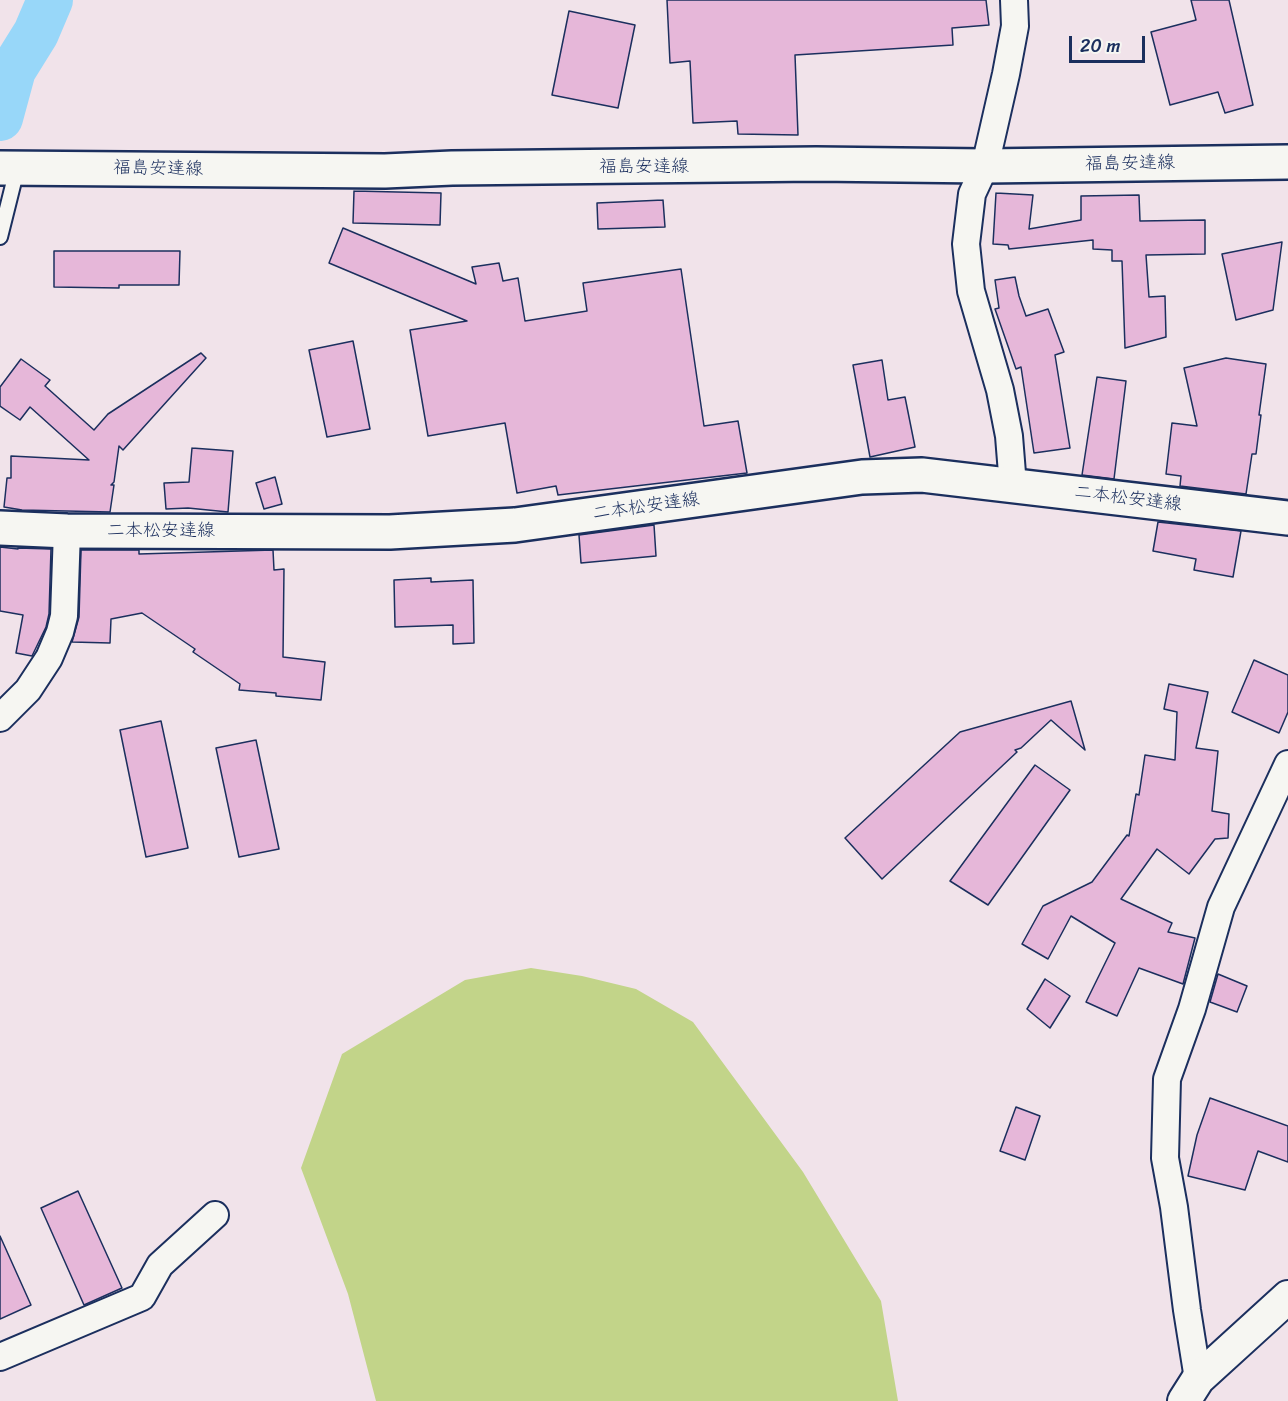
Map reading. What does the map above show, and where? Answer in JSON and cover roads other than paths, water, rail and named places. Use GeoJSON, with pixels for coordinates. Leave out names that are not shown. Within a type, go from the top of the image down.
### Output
{"type":"FeatureCollection","features":[{"type":"Feature","properties":{"kind":"main road","name":"福島安達線"},"geometry":{"type":"LineString","coordinates":[[9,168],[385,171],[452,168],[816,164],[985,166],[1288,162]]}},
{"type":"Feature","properties":{"kind":"main road","name":"二本松安達線"},"geometry":{"type":"LineString","coordinates":[[0,528],[67,531],[390,532],[515,525],[862,477],[922,475],[1288,518]]}},
{"type":"Feature","properties":{"kind":"street"},"geometry":{"type":"LineString","coordinates":[[1013,486],[1009,435],[1000,390],[971,291],[966,244],[972,195],[985,166],[1015,26],[1014,0]]}},
{"type":"Feature","properties":{"kind":"street"},"geometry":{"type":"LineString","coordinates":[[0,718],[28,690],[49,658],[60,632],[64,616],[67,531]]}},
{"type":"Feature","properties":{"kind":"street"},"geometry":{"type":"LineString","coordinates":[[1191,1390],[1187,1310],[1174,1206],[1165,1158],[1167,1079],[1192,1009],[1221,907],[1288,764]]}},
{"type":"Feature","properties":{"kind":"street"},"geometry":{"type":"LineString","coordinates":[[0,1357],[141,1297],[160,1265],[215,1215]]}},
{"type":"Feature","properties":{"kind":"street"},"geometry":{"type":"LineString","coordinates":[[1191,1390],[1288,1297]]}},
{"type":"Feature","properties":{"kind":"lane"},"geometry":{"type":"LineString","coordinates":[[0,237],[9,168]]}},
{"type":"Feature","properties":{"kind":"waterway"},"geometry":{"type":"LineString","coordinates":[[0,118],[13,70],[36,33],[50,0]]}}]}
